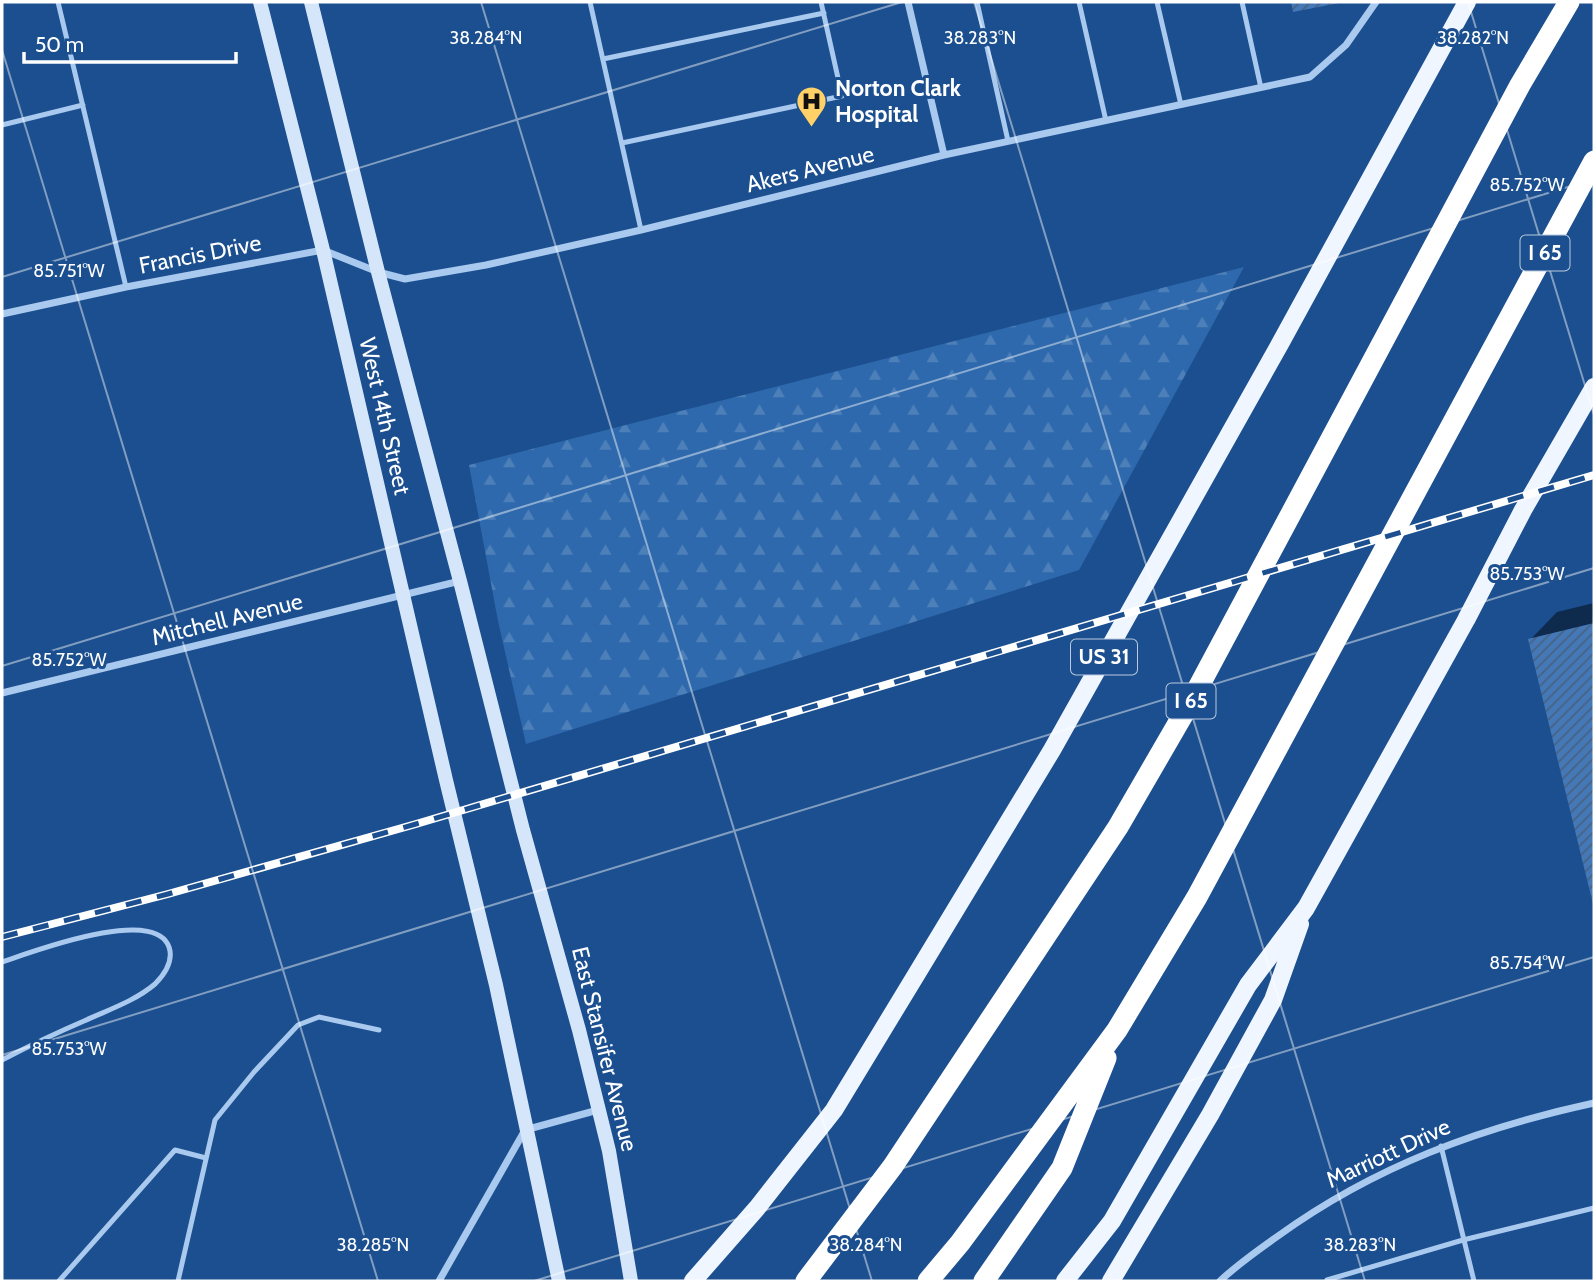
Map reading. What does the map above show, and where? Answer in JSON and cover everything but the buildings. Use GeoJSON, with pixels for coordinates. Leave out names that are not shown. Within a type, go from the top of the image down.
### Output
{"type":"FeatureCollection","features":[{"type":"Feature","properties":{"kind":"highway","name":"I 65"},"geometry":{"type":"LineString","coordinates":[[806,1281],[893,1166],[1118,827],[1191,701],[1520,85],[1569,2]]}},
{"type":"Feature","properties":{"kind":"highway","name":"I 65"},"geometry":{"type":"LineString","coordinates":[[928,1281],[960,1243],[1117,1030],[1197,897],[1594,161]]}},
{"type":"Feature","properties":{"kind":"highway"},"geometry":{"type":"LineString","coordinates":[[984,1281],[1062,1168],[1117,1030]]}},
{"type":"Feature","properties":{"kind":"main road","name":"US 31"},"geometry":{"type":"LineString","coordinates":[[693,1281],[757,1208],[834,1111],[1059,738],[1288,331],[1467,2]]}},
{"type":"Feature","properties":{"kind":"main road"},"geometry":{"type":"LineString","coordinates":[[1065,1281],[1112,1221],[1248,985],[1306,908],[1466,620],[1523,510],[1594,387]]}},
{"type":"Feature","properties":{"kind":"main road"},"geometry":{"type":"LineString","coordinates":[[1111,1281],[1210,1115],[1273,1000],[1306,908]]}},
{"type":"Feature","properties":{"kind":"street","name":"West 14th Street"},"geometry":{"type":"LineString","coordinates":[[260,2],[323,250],[496,985],[525,1130]]}},
{"type":"Feature","properties":{"kind":"street","name":"West 14th Street"},"geometry":{"type":"LineString","coordinates":[[311,2],[523,830]]}},
{"type":"Feature","properties":{"kind":"street"},"geometry":{"type":"LineString","coordinates":[[908,2],[944,155]]}},
{"type":"Feature","properties":{"kind":"street","name":"Akers Avenue"},"geometry":{"type":"LineString","coordinates":[[323,250],[378,272],[405,279],[486,265],[641,230],[944,155],[1310,77],[1346,45],[1376,2]]}},
{"type":"Feature","properties":{"kind":"street","name":"Francis Drive"},"geometry":{"type":"LineString","coordinates":[[2,314],[126,287],[323,250]]}},
{"type":"Feature","properties":{"kind":"street","name":"Mitchell Avenue"},"geometry":{"type":"LineString","coordinates":[[2,693],[460,581]]}},
{"type":"Feature","properties":{"kind":"street","name":"East Stansifer Avenue"},"geometry":{"type":"LineString","coordinates":[[523,830],[579,1030],[609,1151],[631,1281]]}},
{"type":"Feature","properties":{"kind":"street","name":"Marriott Drive"},"geometry":{"type":"LineString","coordinates":[[1220,1281],[1236,1266],[1306,1216],[1371,1177],[1441,1146],[1510,1123],[1594,1103]]}},
{"type":"Feature","properties":{"kind":"street"},"geometry":{"type":"LineString","coordinates":[[439,1281],[525,1130],[598,1110]]}},
{"type":"Feature","properties":{"kind":"street"},"geometry":{"type":"LineString","coordinates":[[525,1130],[559,1281]]}},
{"type":"Feature","properties":{"kind":"lane"},"geometry":{"type":"LineString","coordinates":[[58,2],[126,287]]}},
{"type":"Feature","properties":{"kind":"lane"},"geometry":{"type":"LineString","coordinates":[[590,2],[641,230]]}},
{"type":"Feature","properties":{"kind":"lane"},"geometry":{"type":"LineString","coordinates":[[622,143],[842,96],[821,2]]}},
{"type":"Feature","properties":{"kind":"lane"},"geometry":{"type":"LineString","coordinates":[[977,2],[1007,141]]}},
{"type":"Feature","properties":{"kind":"lane"},"geometry":{"type":"LineString","coordinates":[[1079,2],[1106,121]]}},
{"type":"Feature","properties":{"kind":"lane"},"geometry":{"type":"LineString","coordinates":[[1157,2],[1181,104]]}},
{"type":"Feature","properties":{"kind":"lane"},"geometry":{"type":"LineString","coordinates":[[1242,2],[1261,88]]}},
{"type":"Feature","properties":{"kind":"lane"},"geometry":{"type":"LineString","coordinates":[[603,59],[824,13]]}},
{"type":"Feature","properties":{"kind":"lane"},"geometry":{"type":"LineString","coordinates":[[2,125],[83,105]]}},
{"type":"Feature","properties":{"kind":"lane"},"geometry":{"type":"LineString","coordinates":[[2,962],[112,931],[138,929],[152,933],[165,942],[170,951],[168,966],[162,976],[136,997],[2,1060]]}},
{"type":"Feature","properties":{"kind":"lane"},"geometry":{"type":"LineString","coordinates":[[178,1281],[215,1120],[254,1072],[298,1025],[319,1017],[379,1030]]}},
{"type":"Feature","properties":{"kind":"lane"},"geometry":{"type":"LineString","coordinates":[[1441,1146],[1474,1281]]}},
{"type":"Feature","properties":{"kind":"lane"},"geometry":{"type":"LineString","coordinates":[[59,1281],[175,1150],[206,1158]]}},
{"type":"Feature","properties":{"kind":"lane"},"geometry":{"type":"LineString","coordinates":[[1327,1280],[1463,1240],[1594,1208]]}},
{"type":"Feature","properties":{"kind":"green space"},"geometry":{"type":"Polygon","coordinates":[[[1244,267],[1079,570],[526,744],[498,621],[469,465],[1244,267]]]}},
{"type":"Feature","properties":{"kind":"railway"},"geometry":{"type":"LineString","coordinates":[[2,937],[168,894],[416,824],[1594,475]]}},
{"type":"Feature","properties":{"kind":"place","name":"Norton Clark Hospital"},"geometry":{"type":"Point","coordinates":[812,128]}}]}
